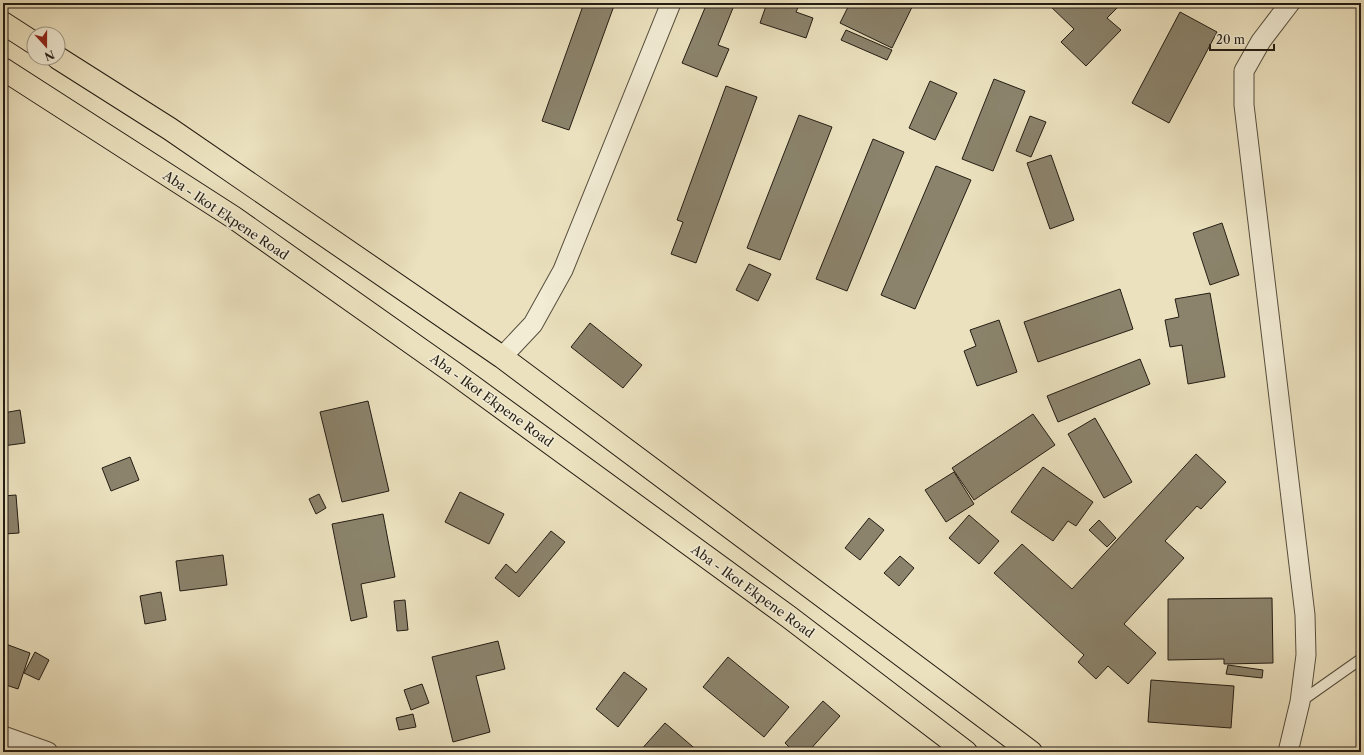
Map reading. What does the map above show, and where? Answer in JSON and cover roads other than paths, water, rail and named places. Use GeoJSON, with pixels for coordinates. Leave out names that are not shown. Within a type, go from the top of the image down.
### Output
{"type":"FeatureCollection","features":[{"type":"Feature","properties":{"kind":"highway"},"geometry":{"type":"LineString","coordinates":[[3,23],[26,38]]}},
{"type":"Feature","properties":{"kind":"highway"},"geometry":{"type":"LineString","coordinates":[[66,63],[170,129],[502,357],[1031,752]]}},
{"type":"Feature","properties":{"kind":"highway","name":"Aba - Ikot Ekpene Road"},"geometry":{"type":"LineString","coordinates":[[3,69],[233,217],[454,373],[789,616],[966,752]]}},
{"type":"Feature","properties":{"kind":"street"},"geometry":{"type":"LineString","coordinates":[[502,357],[533,324],[563,270],[671,3]]}},
{"type":"Feature","properties":{"kind":"street"},"geometry":{"type":"LineString","coordinates":[[1288,752],[1300,702],[1306,655],[1305,615],[1244,105],[1244,71],[1261,41],[1290,3]]}},
{"type":"Feature","properties":{"kind":"street"},"geometry":{"type":"LineString","coordinates":[[3,736],[48,752]]}},
{"type":"Feature","properties":{"kind":"lane"},"geometry":{"type":"LineString","coordinates":[[1300,702],[1361,659]]}}]}
